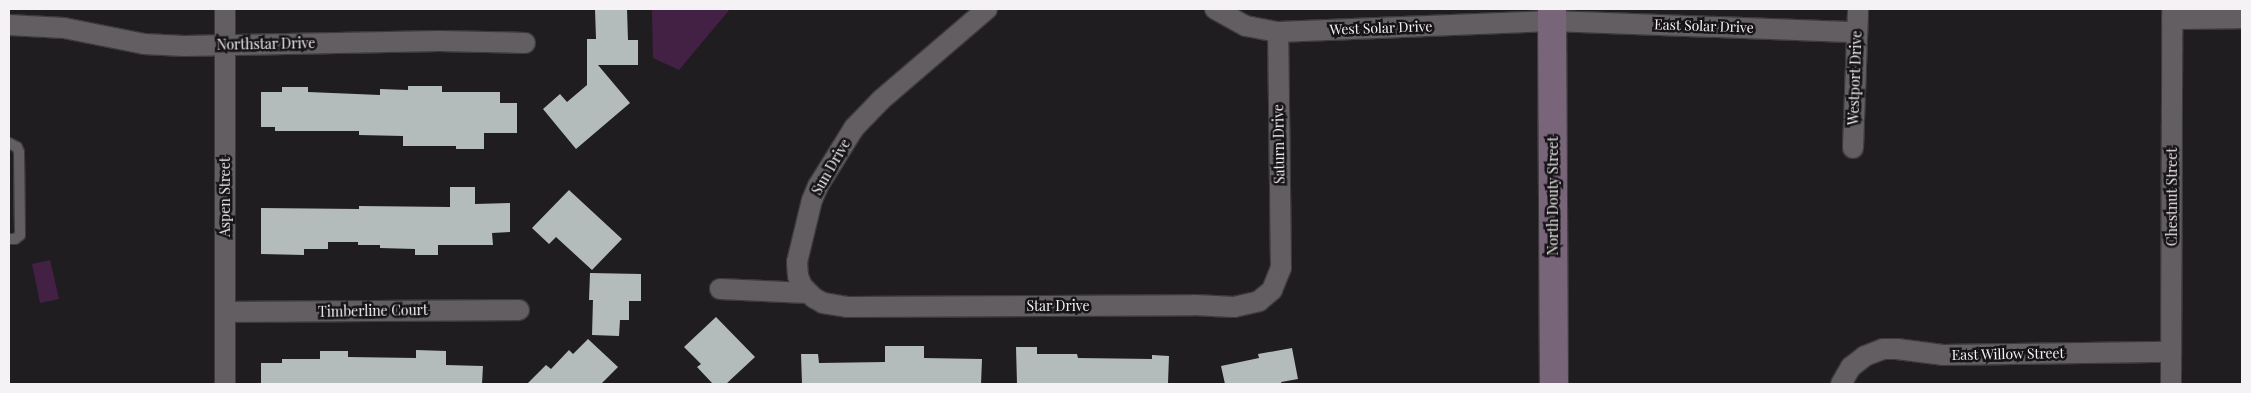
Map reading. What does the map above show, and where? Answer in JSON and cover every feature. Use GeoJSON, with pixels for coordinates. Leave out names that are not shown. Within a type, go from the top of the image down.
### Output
{"type":"FeatureCollection","features":[{"type":"Feature","properties":{"kind":"street","name":"Aspen Street"},"geometry":{"type":"LineString","coordinates":[[225,9],[225,384]]}},
{"type":"Feature","properties":{"kind":"street","name":"Sun Drive"},"geometry":{"type":"LineString","coordinates":[[808,293],[798,276],[797,262],[812,200],[854,128],[880,100],[987,9]]}},
{"type":"Feature","properties":{"kind":"street","name":"West Solar Drive"},"geometry":{"type":"LineString","coordinates":[[1216,9],[1246,26],[1278,32],[1552,15]]}},
{"type":"Feature","properties":{"kind":"street","name":"Westport Drive"},"geometry":{"type":"LineString","coordinates":[[1852,148],[1858,9]]}},
{"type":"Feature","properties":{"kind":"street"},"geometry":{"type":"LineString","coordinates":[[2172,14],[2242,18]]}},
{"type":"Feature","properties":{"kind":"street","name":"Chestnut Street"},"geometry":{"type":"LineString","coordinates":[[2171,384],[2172,14]]}},
{"type":"Feature","properties":{"kind":"street","name":"East Solar Drive"},"geometry":{"type":"LineString","coordinates":[[1552,15],[1856,32]]}},
{"type":"Feature","properties":{"kind":"street","name":"North Douty Street"},"geometry":{"type":"LineString","coordinates":[[1552,15],[1554,384]]}},
{"type":"Feature","properties":{"kind":"street","name":"Northstar Drive"},"geometry":{"type":"LineString","coordinates":[[9,26],[64,28],[144,44],[225,45],[439,41],[525,43]]}},
{"type":"Feature","properties":{"kind":"street","name":"Saturn Drive"},"geometry":{"type":"LineString","coordinates":[[1278,32],[1281,256]]}},
{"type":"Feature","properties":{"kind":"street","name":"Star Drive"},"geometry":{"type":"LineString","coordinates":[[808,293],[823,303],[847,307],[1244,307],[1259,301],[1272,290],[1281,268],[1281,256]]}},
{"type":"Feature","properties":{"kind":"street"},"geometry":{"type":"LineString","coordinates":[[720,289],[808,293]]}},
{"type":"Feature","properties":{"kind":"street","name":"Timberline Court"},"geometry":{"type":"LineString","coordinates":[[226,312],[519,310]]}},
{"type":"Feature","properties":{"kind":"street","name":"East Willow Street"},"geometry":{"type":"LineString","coordinates":[[1846,376],[1865,356],[1883,349],[1896,348],[1944,356],[2170,352]]}},
{"type":"Feature","properties":{"kind":"lane"},"geometry":{"type":"LineString","coordinates":[[9,143],[18,146],[20,235],[15,239],[9,239]]}},
{"type":"Feature","properties":{"kind":"shaded area"},"geometry":{"type":"Polygon","coordinates":[[[652,9],[730,9],[679,70],[653,58],[652,9]]]}},
{"type":"Feature","properties":{"kind":"shaded area"},"geometry":{"type":"Polygon","coordinates":[[[50,260],[59,299],[40,303],[32,264],[50,260]]]}},
{"type":"Feature","properties":{"kind":"building"},"geometry":{"type":"Polygon","coordinates":[[[595,9],[627,9],[628,40],[638,40],[638,65],[598,65],[630,103],[576,149],[543,109],[560,94],[567,102],[587,85],[587,39],[596,39],[595,9]]]}},
{"type":"Feature","properties":{"kind":"building"},"geometry":{"type":"Polygon","coordinates":[[[408,86],[442,86],[442,92],[500,92],[500,103],[517,103],[517,133],[484,133],[484,149],[456,149],[456,146],[403,146],[403,136],[359,135],[359,131],[275,131],[275,127],[261,127],[261,92],[282,92],[282,87],[308,87],[308,92],[380,95],[380,89],[408,90],[408,86]]]}},
{"type":"Feature","properties":{"kind":"building"},"geometry":{"type":"Polygon","coordinates":[[[450,187],[475,187],[475,204],[510,203],[510,232],[492,233],[493,245],[438,245],[438,255],[415,255],[415,249],[380,248],[380,245],[358,245],[358,242],[328,242],[328,249],[304,249],[304,255],[261,254],[261,208],[359,209],[359,206],[450,207],[450,187]]]}},
{"type":"Feature","properties":{"kind":"building"},"geometry":{"type":"Polygon","coordinates":[[[569,190],[622,239],[592,270],[556,237],[549,244],[532,228],[569,190]]]}},
{"type":"Feature","properties":{"kind":"building"},"geometry":{"type":"Polygon","coordinates":[[[590,273],[641,274],[641,301],[629,301],[629,320],[620,320],[619,336],[592,335],[593,300],[589,300],[590,273]]]}},
{"type":"Feature","properties":{"kind":"building"},"geometry":{"type":"Polygon","coordinates":[[[716,317],[755,357],[726,384],[713,384],[697,367],[701,364],[684,347],[716,317]]]}},
{"type":"Feature","properties":{"kind":"building"},"geometry":{"type":"Polygon","coordinates":[[[588,339],[618,367],[601,384],[527,384],[546,365],[551,369],[569,350],[573,354],[588,339]]]}},
{"type":"Feature","properties":{"kind":"building"},"geometry":{"type":"Polygon","coordinates":[[[885,346],[924,346],[924,358],[982,359],[981,384],[802,384],[801,354],[818,354],[819,363],[885,362],[885,346]]]}},
{"type":"Feature","properties":{"kind":"building"},"geometry":{"type":"Polygon","coordinates":[[[1016,347],[1037,347],[1037,354],[1077,354],[1078,358],[1152,359],[1152,355],[1169,356],[1168,383],[1017,384],[1016,347]]]}},
{"type":"Feature","properties":{"kind":"building"},"geometry":{"type":"Polygon","coordinates":[[[1292,348],[1298,379],[1281,382],[1282,384],[1225,384],[1221,366],[1259,358],[1258,354],[1292,348]]]}},
{"type":"Feature","properties":{"kind":"building"},"geometry":{"type":"Polygon","coordinates":[[[416,350],[446,351],[446,365],[483,366],[482,384],[261,384],[261,363],[282,363],[282,359],[320,359],[320,351],[348,351],[348,357],[416,358],[416,350]]]}}]}
